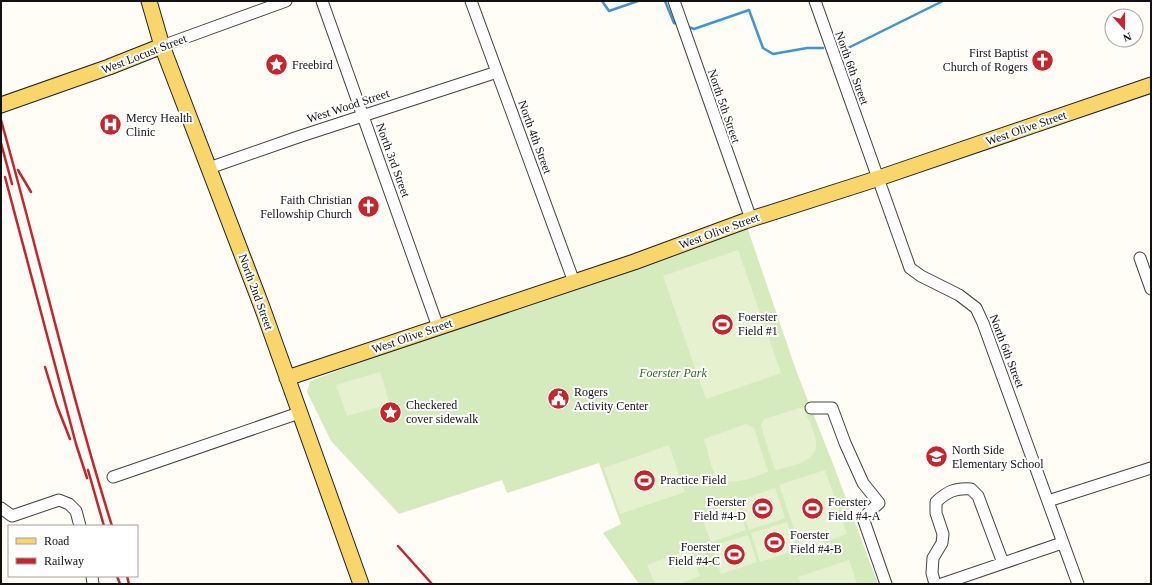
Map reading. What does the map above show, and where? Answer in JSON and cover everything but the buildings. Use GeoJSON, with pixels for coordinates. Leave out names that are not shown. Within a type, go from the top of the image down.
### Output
{"type":"FeatureCollection","features":[{"type":"Feature","properties":{"kind":"main road","name":"North 2nd Street"},"geometry":{"type":"LineString","coordinates":[[149,1],[162,46],[262,307],[360,584]]}},
{"type":"Feature","properties":{"kind":"main road","name":"West Locust Street"},"geometry":{"type":"LineString","coordinates":[[1,105],[109,67],[162,46]]}},
{"type":"Feature","properties":{"kind":"main road","name":"West Olive Street"},"geometry":{"type":"LineString","coordinates":[[287,378],[634,262],[751,220],[1151,86]]}},
{"type":"Feature","properties":{"kind":"street","name":"West Locust Street"},"geometry":{"type":"LineString","coordinates":[[162,46],[286,1]]}},
{"type":"Feature","properties":{"kind":"street","name":"North 3rd Street"},"geometry":{"type":"LineString","coordinates":[[322,1],[438,328]]}},
{"type":"Feature","properties":{"kind":"street","name":"North 4th Street"},"geometry":{"type":"LineString","coordinates":[[471,1],[574,282]]}},
{"type":"Feature","properties":{"kind":"street","name":"North 5th Street"},"geometry":{"type":"LineString","coordinates":[[674,1],[751,220]]}},
{"type":"Feature","properties":{"kind":"street","name":"North 6th Street"},"geometry":{"type":"LineString","coordinates":[[814,1],[910,268],[920,276],[959,295],[976,308],[983,322],[1078,584]]}},
{"type":"Feature","properties":{"kind":"street","name":"West Wood Street"},"geometry":{"type":"LineString","coordinates":[[208,168],[363,115],[497,72]]}},
{"type":"Feature","properties":{"kind":"street"},"geometry":{"type":"LineString","coordinates":[[1140,258],[1151,289]]}},
{"type":"Feature","properties":{"kind":"street"},"geometry":{"type":"LineString","coordinates":[[811,408],[832,408],[845,443],[863,483],[879,503],[863,518],[886,584]]}},
{"type":"Feature","properties":{"kind":"street"},"geometry":{"type":"LineString","coordinates":[[113,477],[300,413]]}},
{"type":"Feature","properties":{"kind":"street"},"geometry":{"type":"LineString","coordinates":[[1048,502],[1151,468]]}},
{"type":"Feature","properties":{"kind":"street"},"geometry":{"type":"LineString","coordinates":[[935,584],[932,573],[933,558],[942,543],[943,534],[936,514],[936,502],[946,493],[960,488],[972,489],[978,496],[1003,563]]}},
{"type":"Feature","properties":{"kind":"street"},"geometry":{"type":"LineString","coordinates":[[1,508],[12,516],[59,500],[69,504],[76,511],[80,525]]}},
{"type":"Feature","properties":{"kind":"street"},"geometry":{"type":"LineString","coordinates":[[942,584],[1062,543]]}},
{"type":"Feature","properties":{"kind":"green space","name":"Foerster Park"},"geometry":{"type":"Polygon","coordinates":[[[745,221],[797,373],[878,584],[639,584],[603,533],[621,524],[599,463],[507,493],[502,480],[399,514],[331,441],[307,392],[310,381],[745,221]]]}},
{"type":"Feature","properties":{"kind":"green space","name":"Foerster Field #1"},"geometry":{"type":"Polygon","coordinates":[[[738,250],[781,373],[706,399],[663,276],[738,250]]]}},
{"type":"Feature","properties":{"kind":"green space"},"geometry":{"type":"Polygon","coordinates":[[[380,372],[390,404],[347,416],[336,385],[380,372]]]}},
{"type":"Feature","properties":{"kind":"green space"},"geometry":{"type":"Polygon","coordinates":[[[803,407],[816,442],[813,455],[795,465],[775,470],[761,426],[764,419],[803,407]]]}},
{"type":"Feature","properties":{"kind":"green space"},"geometry":{"type":"Polygon","coordinates":[[[746,424],[754,428],[768,472],[739,481],[725,480],[714,472],[704,439],[746,424]]]}},
{"type":"Feature","properties":{"kind":"green space","name":"Practice Field"},"geometry":{"type":"Polygon","coordinates":[[[669,445],[685,492],[620,514],[604,468],[669,445]]]}},
{"type":"Feature","properties":{"kind":"green space","name":"Foerster Field #4-A"},"geometry":{"type":"Polygon","coordinates":[[[825,470],[847,534],[801,549],[779,485],[825,470]]]}},
{"type":"Feature","properties":{"kind":"green space","name":"Foerster Field #4-D"},"geometry":{"type":"Polygon","coordinates":[[[775,488],[785,518],[749,530],[739,500],[775,488]]]}},
{"type":"Feature","properties":{"kind":"green space"},"geometry":{"type":"Polygon","coordinates":[[[737,502],[746,530],[711,542],[701,514],[737,502]]]}},
{"type":"Feature","properties":{"kind":"green space","name":"Foerster Field #4-B"},"geometry":{"type":"Polygon","coordinates":[[[787,522],[796,550],[760,562],[751,533],[787,522]]]}},
{"type":"Feature","properties":{"kind":"green space","name":"Foerster Field #4-C"},"geometry":{"type":"Polygon","coordinates":[[[748,535],[757,562],[721,574],[712,546],[748,535]]]}},
{"type":"Feature","properties":{"kind":"green space"},"geometry":{"type":"Polygon","coordinates":[[[690,549],[700,576],[680,584],[655,584],[647,565],[690,549]]]}},
{"type":"Feature","properties":{"kind":"green space"},"geometry":{"type":"Polygon","coordinates":[[[849,560],[857,584],[801,584],[798,577],[849,560]]]}},
{"type":"Feature","properties":{"kind":"waterway"},"geometry":{"type":"LineString","coordinates":[[602,1],[609,11],[638,1]]}},
{"type":"Feature","properties":{"kind":"waterway"},"geometry":{"type":"LineString","coordinates":[[665,1],[674,23],[678,24]]}},
{"type":"Feature","properties":{"kind":"waterway"},"geometry":{"type":"LineString","coordinates":[[842,51],[943,1]]}},
{"type":"Feature","properties":{"kind":"waterway"},"geometry":{"type":"LineString","coordinates":[[686,26],[694,29],[749,10],[763,48],[773,54],[807,48],[823,48]]}},
{"type":"Feature","properties":{"kind":"railway"},"geometry":{"type":"LineString","coordinates":[[1,120],[68,374],[112,525]]}},
{"type":"Feature","properties":{"kind":"railway"},"geometry":{"type":"LineString","coordinates":[[1,143],[12,184]]}},
{"type":"Feature","properties":{"kind":"railway"},"geometry":{"type":"LineString","coordinates":[[18,170],[31,192]]}},
{"type":"Feature","properties":{"kind":"railway"},"geometry":{"type":"LineString","coordinates":[[5,177],[76,444],[87,478]]}},
{"type":"Feature","properties":{"kind":"railway"},"geometry":{"type":"LineString","coordinates":[[45,367],[57,406],[70,439]]}},
{"type":"Feature","properties":{"kind":"railway"},"geometry":{"type":"LineString","coordinates":[[88,470],[104,525]]}},
{"type":"Feature","properties":{"kind":"railway"},"geometry":{"type":"LineString","coordinates":[[398,546],[432,584]]}},
{"type":"Feature","properties":{"kind":"railway"},"geometry":{"type":"LineString","coordinates":[[117,577],[120,584]]}},
{"type":"Feature","properties":{"kind":"railway"},"geometry":{"type":"LineString","coordinates":[[127,577],[129,584]]}},
{"type":"Feature","properties":{"kind":"place","name":"First Baptist Church of Rogers"},"geometry":{"type":"Point","coordinates":[1043,60]}},
{"type":"Feature","properties":{"kind":"place","name":"Freebird"},"geometry":{"type":"Point","coordinates":[277,65]}},
{"type":"Feature","properties":{"kind":"place","name":"Mercy Health Clinic"},"geometry":{"type":"Point","coordinates":[111,125]}},
{"type":"Feature","properties":{"kind":"place","name":"Faith Christian Fellowship Church"},"geometry":{"type":"Point","coordinates":[368,207]}},
{"type":"Feature","properties":{"kind":"place","name":"Foerster Field #1"},"geometry":{"type":"Point","coordinates":[722,324]}},
{"type":"Feature","properties":{"kind":"place","name":"Rogers Activity Center"},"geometry":{"type":"Point","coordinates":[559,399]}},
{"type":"Feature","properties":{"kind":"place","name":"Checkered cover sidewalk"},"geometry":{"type":"Point","coordinates":[390,412]}},
{"type":"Feature","properties":{"kind":"place","name":"North Side Elementary School"},"geometry":{"type":"Point","coordinates":[937,457]}},
{"type":"Feature","properties":{"kind":"place","name":"Practice Field"},"geometry":{"type":"Point","coordinates":[645,480]}},
{"type":"Feature","properties":{"kind":"place","name":"Foerster Field #4-D"},"geometry":{"type":"Point","coordinates":[762,509]}},
{"type":"Feature","properties":{"kind":"place","name":"Foerster Field #4-A"},"geometry":{"type":"Point","coordinates":[813,509]}},
{"type":"Feature","properties":{"kind":"place","name":"Foerster Field #4-B"},"geometry":{"type":"Point","coordinates":[774,542]}},
{"type":"Feature","properties":{"kind":"place","name":"Foerster Field #4-C"},"geometry":{"type":"Point","coordinates":[735,554]}}]}
